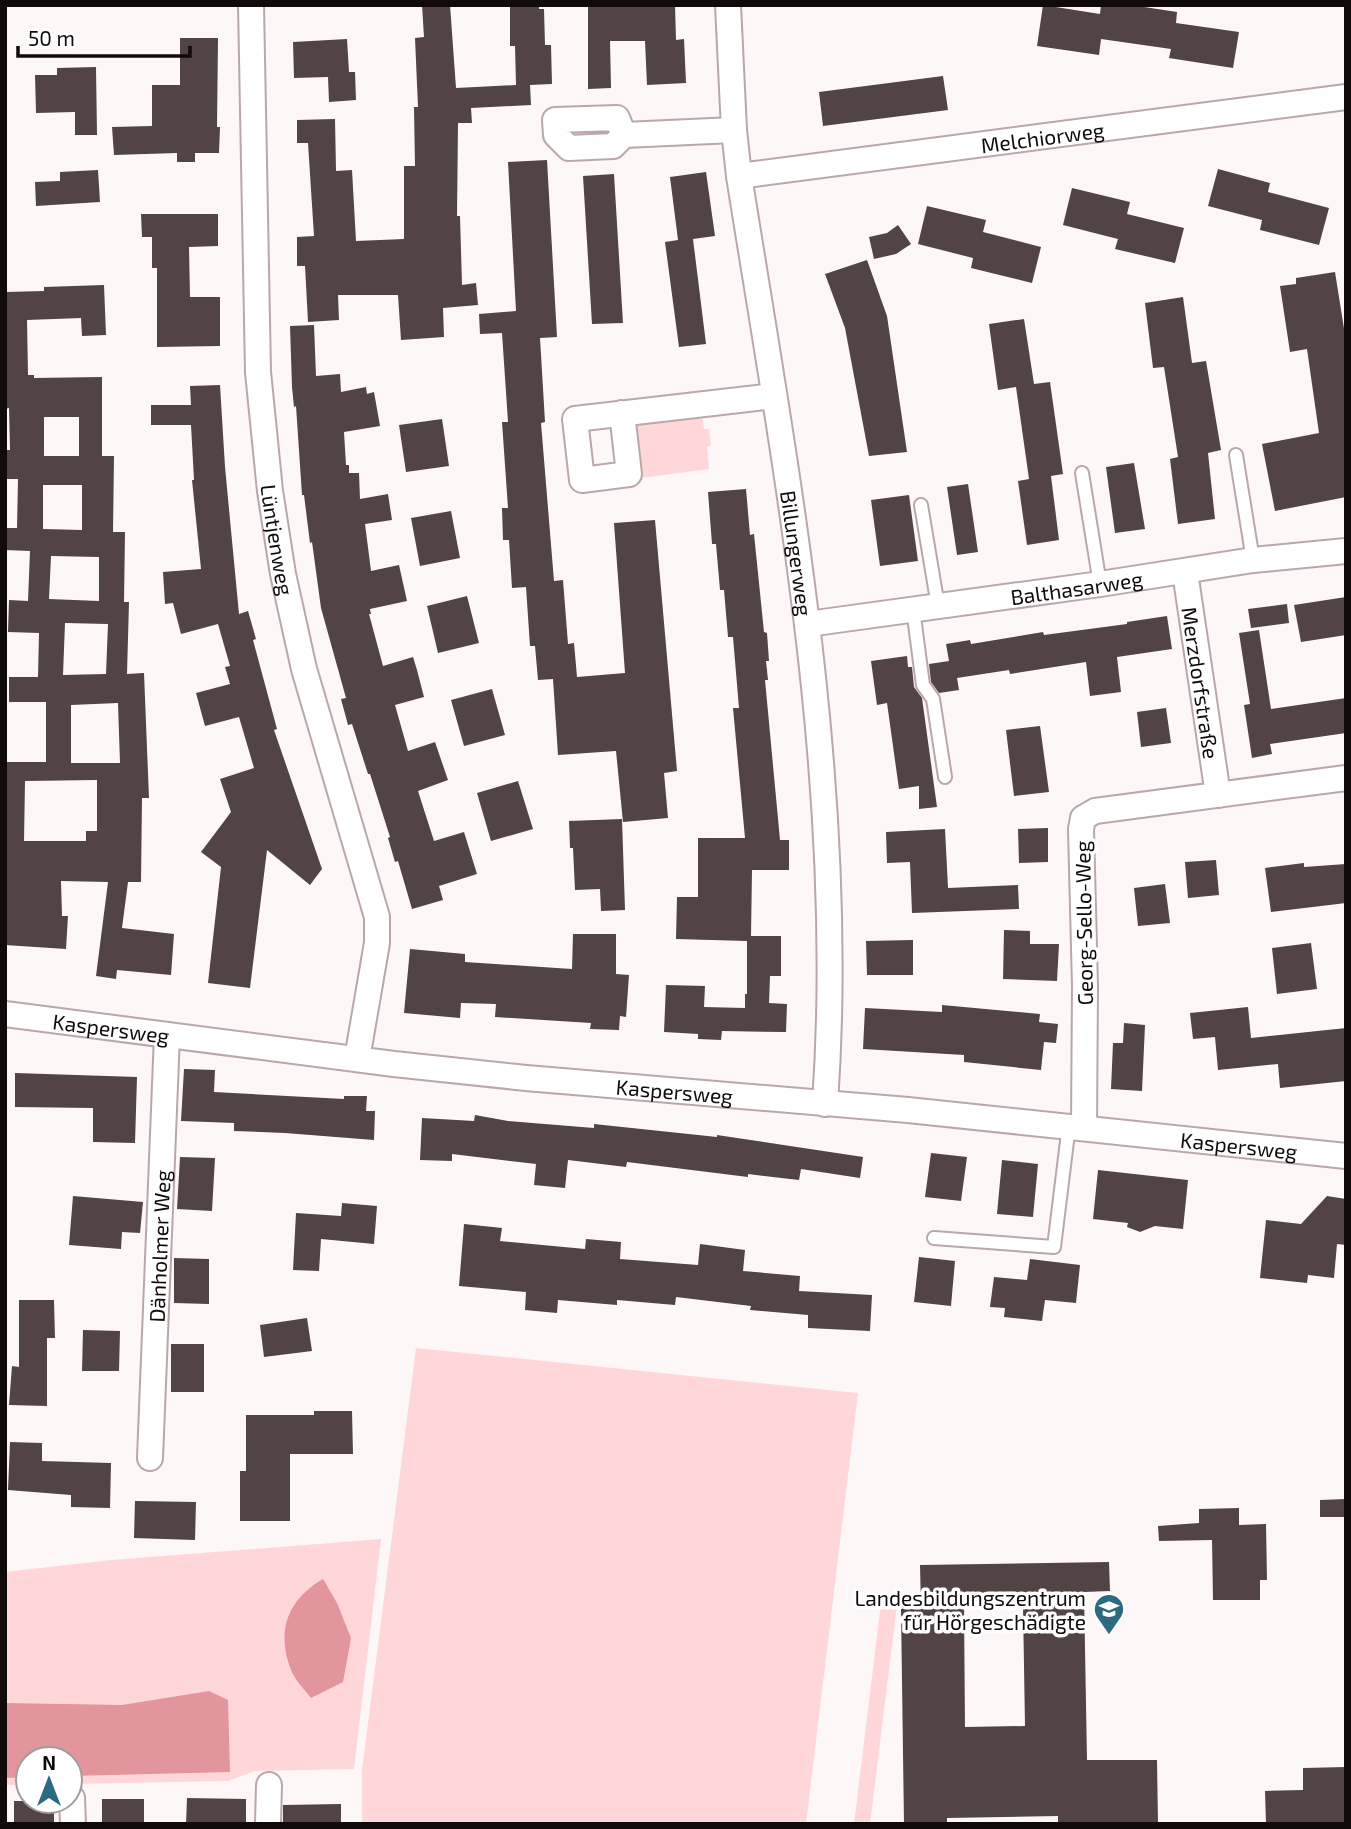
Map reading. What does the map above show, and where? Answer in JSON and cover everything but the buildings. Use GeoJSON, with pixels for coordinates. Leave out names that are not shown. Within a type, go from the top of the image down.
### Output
{"type":"FeatureCollection","features":[{"type":"Feature","properties":{"kind":"street","name":"Lüntjenweg"},"geometry":{"type":"LineString","coordinates":[[251,5],[258,372],[270,491],[283,574],[304,669],[377,917],[377,943],[357,1059]]}},
{"type":"Feature","properties":{"kind":"street","name":"Billungerweg"},"geometry":{"type":"LineString","coordinates":[[727,5],[739,176],[808,624],[820,742],[828,881],[825,1104]]}},
{"type":"Feature","properties":{"kind":"street","name":"Melchiorweg"},"geometry":{"type":"LineString","coordinates":[[739,176],[1346,97]]}},
{"type":"Feature","properties":{"kind":"street"},"geometry":{"type":"LineString","coordinates":[[624,135],[734,130]]}},
{"type":"Feature","properties":{"kind":"street"},"geometry":{"type":"LineString","coordinates":[[622,413],[774,396]]}},
{"type":"Feature","properties":{"kind":"street","name":"Balthasarweg"},"geometry":{"type":"LineString","coordinates":[[808,624],[1185,572],[1253,560],[1346,551]]}},
{"type":"Feature","properties":{"kind":"street","name":"Merzdorfstraße"},"geometry":{"type":"LineString","coordinates":[[1185,572],[1219,795]]}},
{"type":"Feature","properties":{"kind":"street","name":"Georg-Sello-Weg"},"geometry":{"type":"LineString","coordinates":[[1077,1126],[1085,987],[1081,838],[1083,818],[1095,811],[1346,778]]}},
{"type":"Feature","properties":{"kind":"street","name":"Kaspersweg"},"geometry":{"type":"LineString","coordinates":[[5,1014],[539,1080],[1077,1126],[1346,1156]]}},
{"type":"Feature","properties":{"kind":"street","name":"Dänholmer Weg"},"geometry":{"type":"LineString","coordinates":[[150,1458],[167,1035]]}},
{"type":"Feature","properties":{"kind":"street"},"geometry":{"type":"LineString","coordinates":[[268,1824],[269,1785]]}},
{"type":"Feature","properties":{"kind":"lane"},"geometry":{"type":"LineString","coordinates":[[1236,454],[1253,560]]}},
{"type":"Feature","properties":{"kind":"lane"},"geometry":{"type":"LineString","coordinates":[[1082,472],[1100,584]]}},
{"type":"Feature","properties":{"kind":"lane"},"geometry":{"type":"LineString","coordinates":[[921,505],[926,608],[923,685],[933,699],[945,777]]}},
{"type":"Feature","properties":{"kind":"lane"},"geometry":{"type":"LineString","coordinates":[[933,1238],[1054,1247],[1077,1126]]}},
{"type":"Feature","properties":{"kind":"shaded area"},"geometry":{"type":"Polygon","coordinates":[[[702,415],[704,429],[709,429],[709,469],[641,478],[635,423],[702,415]]]}},
{"type":"Feature","properties":{"kind":"shaded area"},"geometry":{"type":"Polygon","coordinates":[[[416,1348],[858,1393],[806,1824],[362,1824],[362,1770],[416,1348]]]}},
{"type":"Feature","properties":{"kind":"shaded area"},"geometry":{"type":"Polygon","coordinates":[[[381,1539],[354,1769],[255,1771],[228,1781],[84,1784],[84,1745],[14,1745],[14,1785],[5,1785],[5,1572],[111,1560],[381,1539]]]}},
{"type":"Feature","properties":{"kind":"shaded area"},"geometry":{"type":"Polygon","coordinates":[[[323,1579],[337,1603],[351,1638],[343,1682],[311,1698],[291,1670],[285,1630],[293,1607],[311,1587],[323,1579]]]}},
{"type":"Feature","properties":{"kind":"shaded area"},"geometry":{"type":"Polygon","coordinates":[[[881,1603],[897,1605],[870,1824],[854,1824],[881,1603]]]}},
{"type":"Feature","properties":{"kind":"shaded area"},"geometry":{"type":"Polygon","coordinates":[[[209,1691],[228,1700],[230,1772],[84,1776],[84,1745],[14,1745],[14,1778],[5,1778],[5,1703],[122,1705],[209,1691]]]}},
{"type":"Feature","properties":{"kind":"place","name":"Landesbildungszentrum für Hörgeschädigte"},"geometry":{"type":"Point","coordinates":[1109,1636]}}]}
